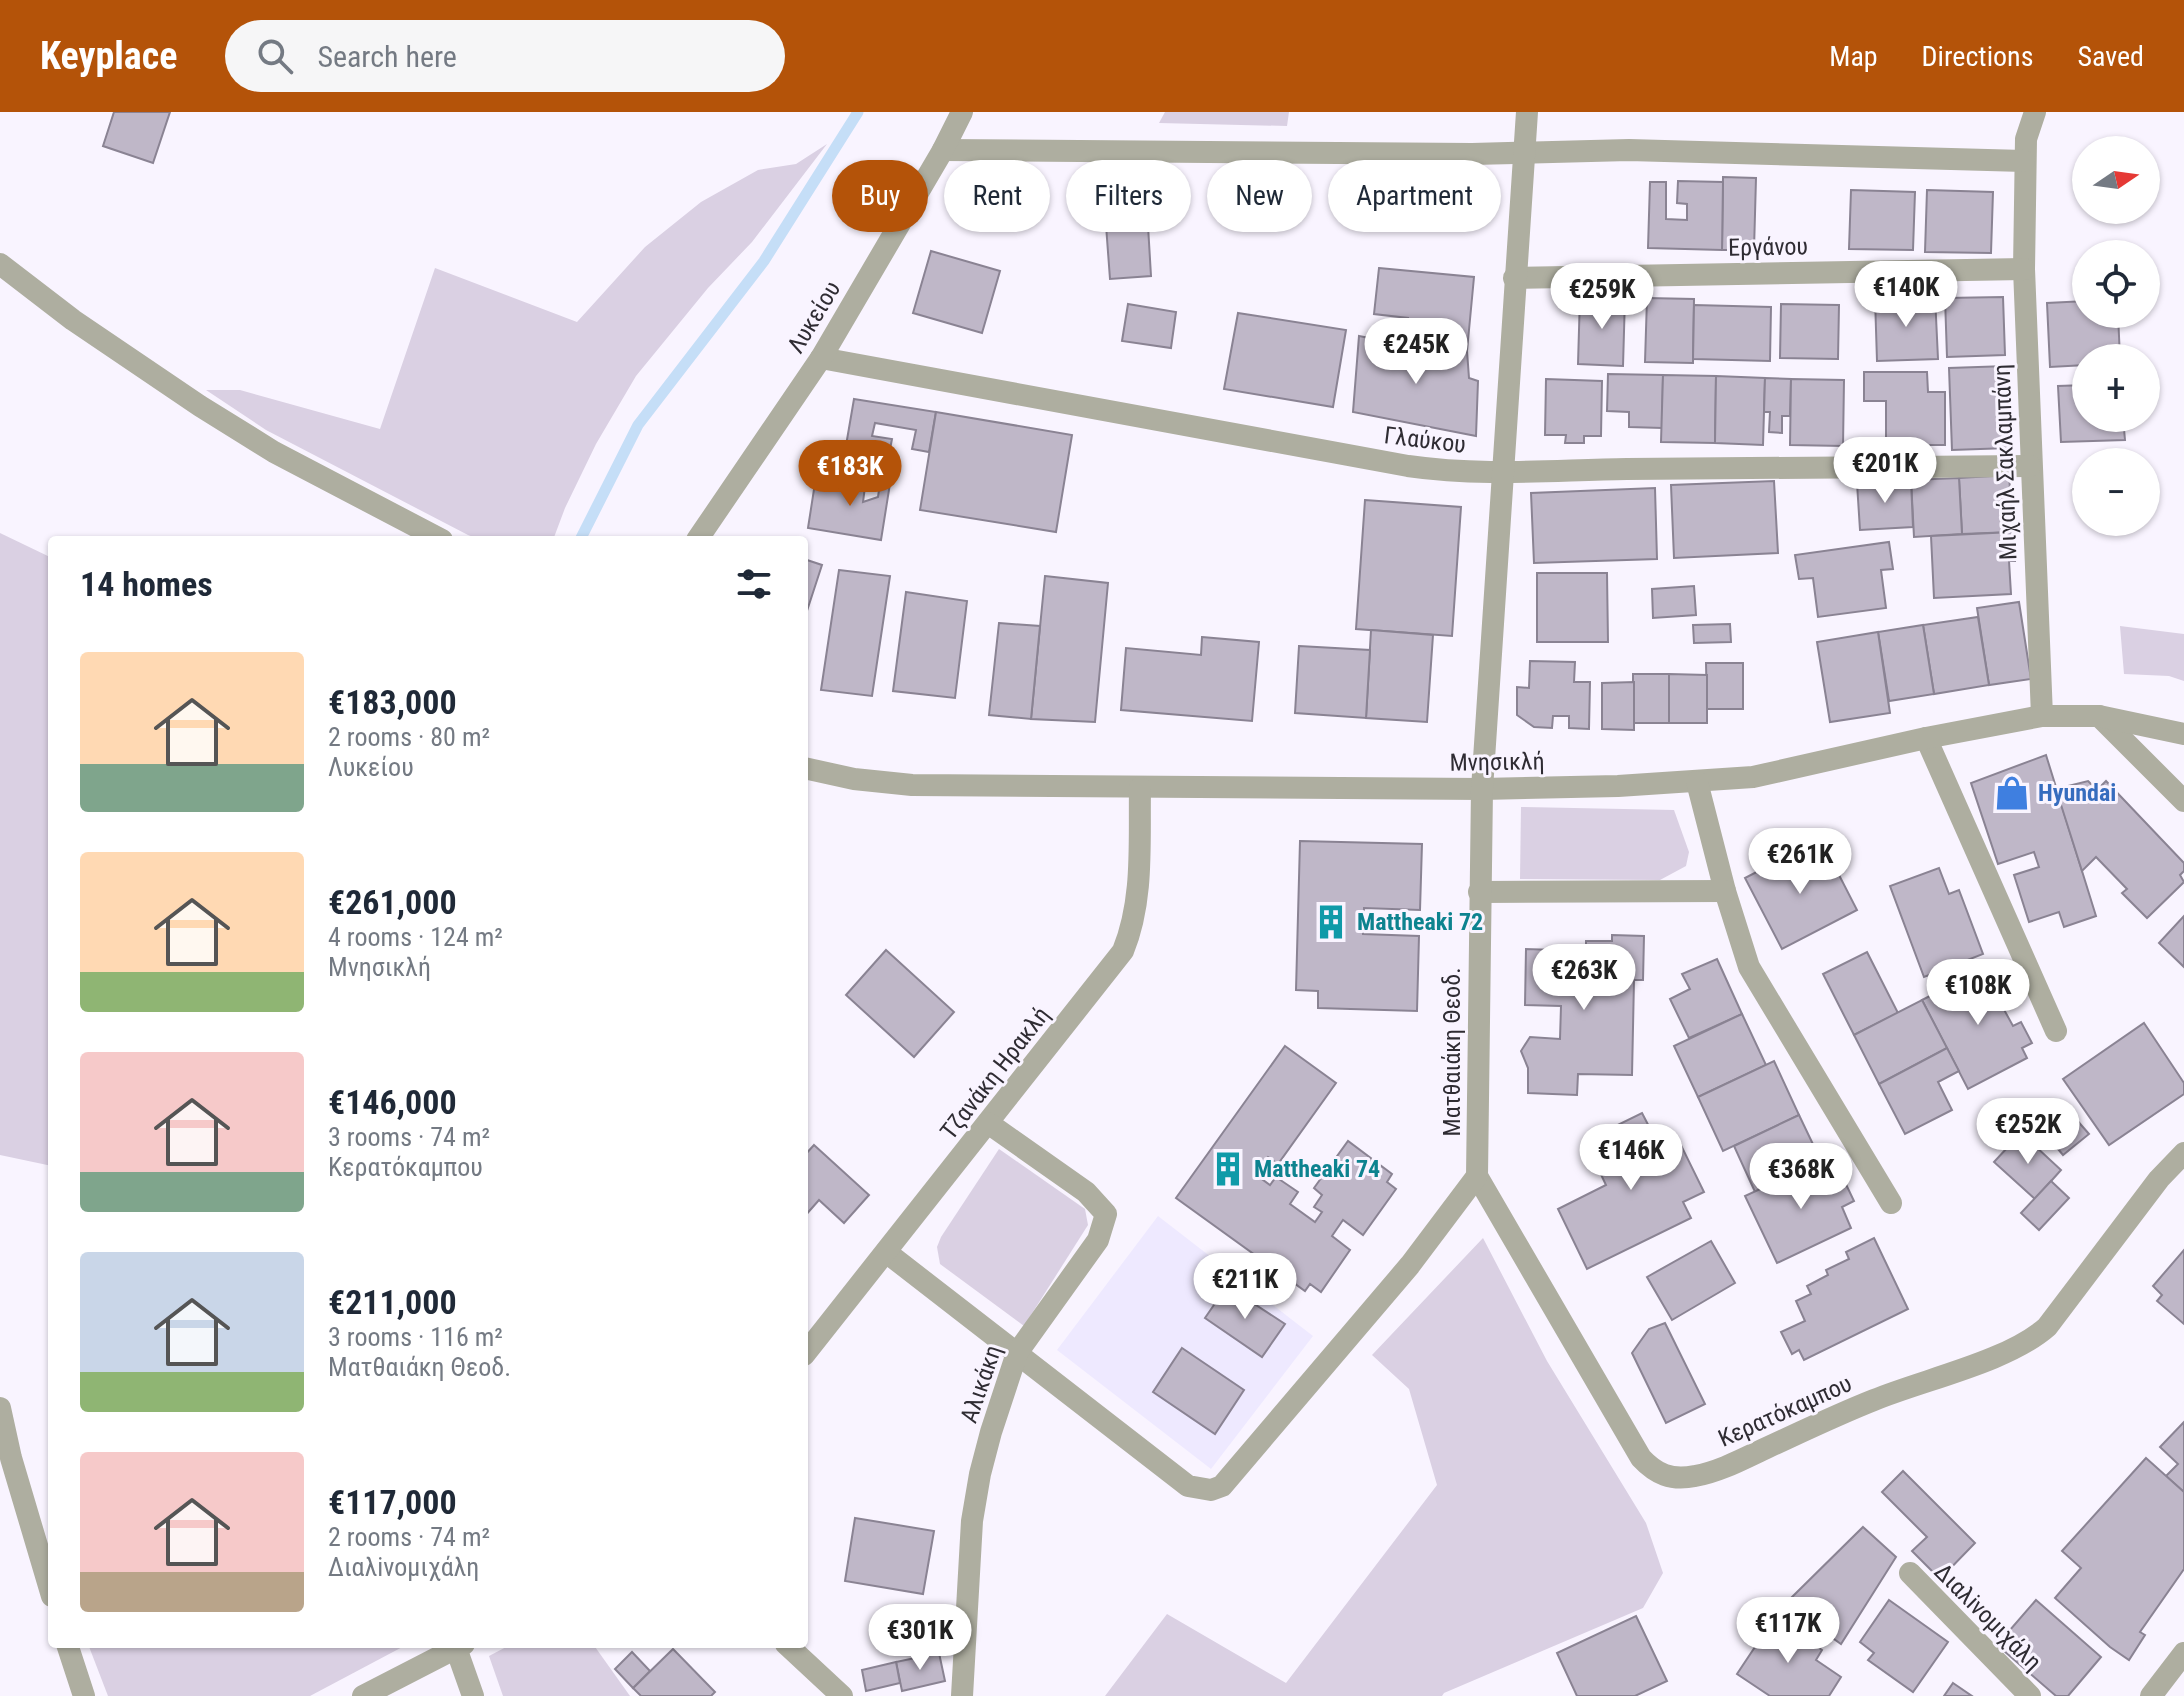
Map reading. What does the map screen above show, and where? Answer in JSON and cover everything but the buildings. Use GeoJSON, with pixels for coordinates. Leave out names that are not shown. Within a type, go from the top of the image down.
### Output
{"type":"FeatureCollection","features":[{"type":"Feature","properties":{"kind":"street","name":"Λυκείου"},"geometry":{"type":"LineString","coordinates":[[700,536],[821,358],[943,150],[962,112]]}},
{"type":"Feature","properties":{"kind":"street","name":"Ματθαιάκη Θεοδ."},"geometry":{"type":"LineString","coordinates":[[1477,1176],[1482,789],[1527,112]]}},
{"type":"Feature","properties":{"kind":"street","name":"Μιχαήλ Σακλαμπάνη"},"geometry":{"type":"LineString","coordinates":[[2035,112],[2029,126],[2024,161],[2024,269],[2042,716]]}},
{"type":"Feature","properties":{"kind":"street"},"geometry":{"type":"LineString","coordinates":[[943,150],[1300,154],[1629,150],[2024,161]]}},
{"type":"Feature","properties":{"kind":"street"},"geometry":{"type":"LineString","coordinates":[[0,264],[73,320],[212,414],[287,460],[434,536]]}},
{"type":"Feature","properties":{"kind":"street","name":"Εργάνου"},"geometry":{"type":"LineString","coordinates":[[1514,278],[2024,269]]}},
{"type":"Feature","properties":{"kind":"street","name":"Γλαύκου"},"geometry":{"type":"LineString","coordinates":[[821,358],[1408,466],[1504,474],[1619,469],[2030,466]]}},
{"type":"Feature","properties":{"kind":"street","name":"Μνησικλή"},"geometry":{"type":"LineString","coordinates":[[808,771],[912,785],[1482,789],[1697,782],[1753,777],[1926,738],[2042,716],[2099,716],[2184,734]]}},
{"type":"Feature","properties":{"kind":"street"},"geometry":{"type":"LineString","coordinates":[[2099,716],[2184,801]]}},
{"type":"Feature","properties":{"kind":"street"},"geometry":{"type":"LineString","coordinates":[[1926,738],[2056,1031]]}},
{"type":"Feature","properties":{"kind":"street"},"geometry":{"type":"LineString","coordinates":[[1697,782],[1725,891],[1749,967],[1891,1203]]}},
{"type":"Feature","properties":{"kind":"street","name":"Τζανάκη Ηρακλή"},"geometry":{"type":"LineString","coordinates":[[808,1350],[1123,951],[1138,885],[1140,788]]}},
{"type":"Feature","properties":{"kind":"street"},"geometry":{"type":"LineString","coordinates":[[1479,892],[1725,891]]}},
{"type":"Feature","properties":{"kind":"street","name":"Αλικάκη"},"geometry":{"type":"LineString","coordinates":[[962,1696],[972,1521],[980,1474],[1017,1353],[1098,1240],[1106,1214],[1086,1192],[988,1123]]}},
{"type":"Feature","properties":{"kind":"street","name":"Κερατόκαμπου"},"geometry":{"type":"LineString","coordinates":[[1477,1176],[1641,1458],[1654,1472],[1678,1478],[1694,1477],[1730,1465],[1871,1401],[2008,1351],[2036,1336],[2053,1320],[2159,1179],[2184,1153]]}},
{"type":"Feature","properties":{"kind":"street"},"geometry":{"type":"LineString","coordinates":[[886,1252],[1188,1486],[1211,1490],[1222,1486],[1410,1265],[1477,1176]]}},
{"type":"Feature","properties":{"kind":"street"},"geometry":{"type":"LineString","coordinates":[[0,1408],[31,1531],[48,1584]]}},
{"type":"Feature","properties":{"kind":"street","name":"Διαλiνομιχάλη"},"geometry":{"type":"LineString","coordinates":[[1910,1573],[2030,1696]]}},
{"type":"Feature","properties":{"kind":"street"},"geometry":{"type":"LineString","coordinates":[[68,1648],[84,1696]]}},
{"type":"Feature","properties":{"kind":"street"},"geometry":{"type":"LineString","coordinates":[[363,1696],[456,1648]]}},
{"type":"Feature","properties":{"kind":"street"},"geometry":{"type":"LineString","coordinates":[[461,1648],[473,1696]]}},
{"type":"Feature","properties":{"kind":"street"},"geometry":{"type":"LineString","coordinates":[[790,1648],[842,1696]]}},
{"type":"Feature","properties":{"kind":"street"},"geometry":{"type":"LineString","coordinates":[[2151,1696],[2184,1653]]}},
{"type":"Feature","properties":{"kind":"shaded area"},"geometry":{"type":"Polygon","coordinates":[[[1165,112],[1289,112],[1287,126],[1159,123],[1165,112]]]}},
{"type":"Feature","properties":{"kind":"shaded area"},"geometry":{"type":"Polygon","coordinates":[[[827,144],[752,242],[708,288],[636,376],[596,444],[554,536],[468,535],[266,430],[206,390],[240,390],[380,429],[435,268],[577,322],[645,247],[701,202],[758,170],[796,164],[827,144]]]}},
{"type":"Feature","properties":{"kind":"shaded area"},"geometry":{"type":"Polygon","coordinates":[[[0,533],[48,556],[48,1165],[0,1155],[0,533]]]}},
{"type":"Feature","properties":{"kind":"shaded area"},"geometry":{"type":"Polygon","coordinates":[[[2120,626],[2184,634],[2184,681],[2169,676],[2124,674],[2120,626]]]}},
{"type":"Feature","properties":{"kind":"shaded area"},"geometry":{"type":"Polygon","coordinates":[[[1521,807],[1674,810],[1689,852],[1686,866],[1660,880],[1520,879],[1521,807]]]}},
{"type":"Feature","properties":{"kind":"shaded area"},"geometry":{"type":"Polygon","coordinates":[[[999,1149],[1085,1209],[1088,1225],[1024,1326],[940,1264],[937,1247],[999,1149]]]}},
{"type":"Feature","properties":{"kind":"shaded area"},"geometry":{"type":"Polygon","coordinates":[[[1158,1216],[1313,1336],[1211,1469],[1057,1350],[1158,1216]]]}},
{"type":"Feature","properties":{"kind":"shaded area"},"geometry":{"type":"Polygon","coordinates":[[[1483,1238],[1547,1361],[1646,1523],[1663,1573],[1643,1608],[1442,1696],[1105,1696],[1167,1614],[1286,1683],[1437,1485],[1409,1389],[1372,1355],[1483,1238]]]}},
{"type":"Feature","properties":{"kind":"shaded area"},"geometry":{"type":"Polygon","coordinates":[[[90,1648],[400,1648],[310,1696],[108,1696],[90,1648]]]}},
{"type":"Feature","properties":{"kind":"shaded area"},"geometry":{"type":"Polygon","coordinates":[[[504,1648],[596,1648],[630,1696],[503,1696],[489,1656],[504,1648]]]}},
{"type":"Feature","properties":{"kind":"waterway"},"geometry":{"type":"LineString","coordinates":[[582,536],[638,425],[764,261],[858,112]]}},
{"type":"Feature","properties":{"kind":"place","name":"Hyundai"},"geometry":{"type":"Point","coordinates":[2012,793]}},
{"type":"Feature","properties":{"kind":"place","name":"Mattheaki 72"},"geometry":{"type":"Point","coordinates":[1331,922]}},
{"type":"Feature","properties":{"kind":"place","name":"Mattheaki 74"},"geometry":{"type":"Point","coordinates":[1228,1169]}}]}
